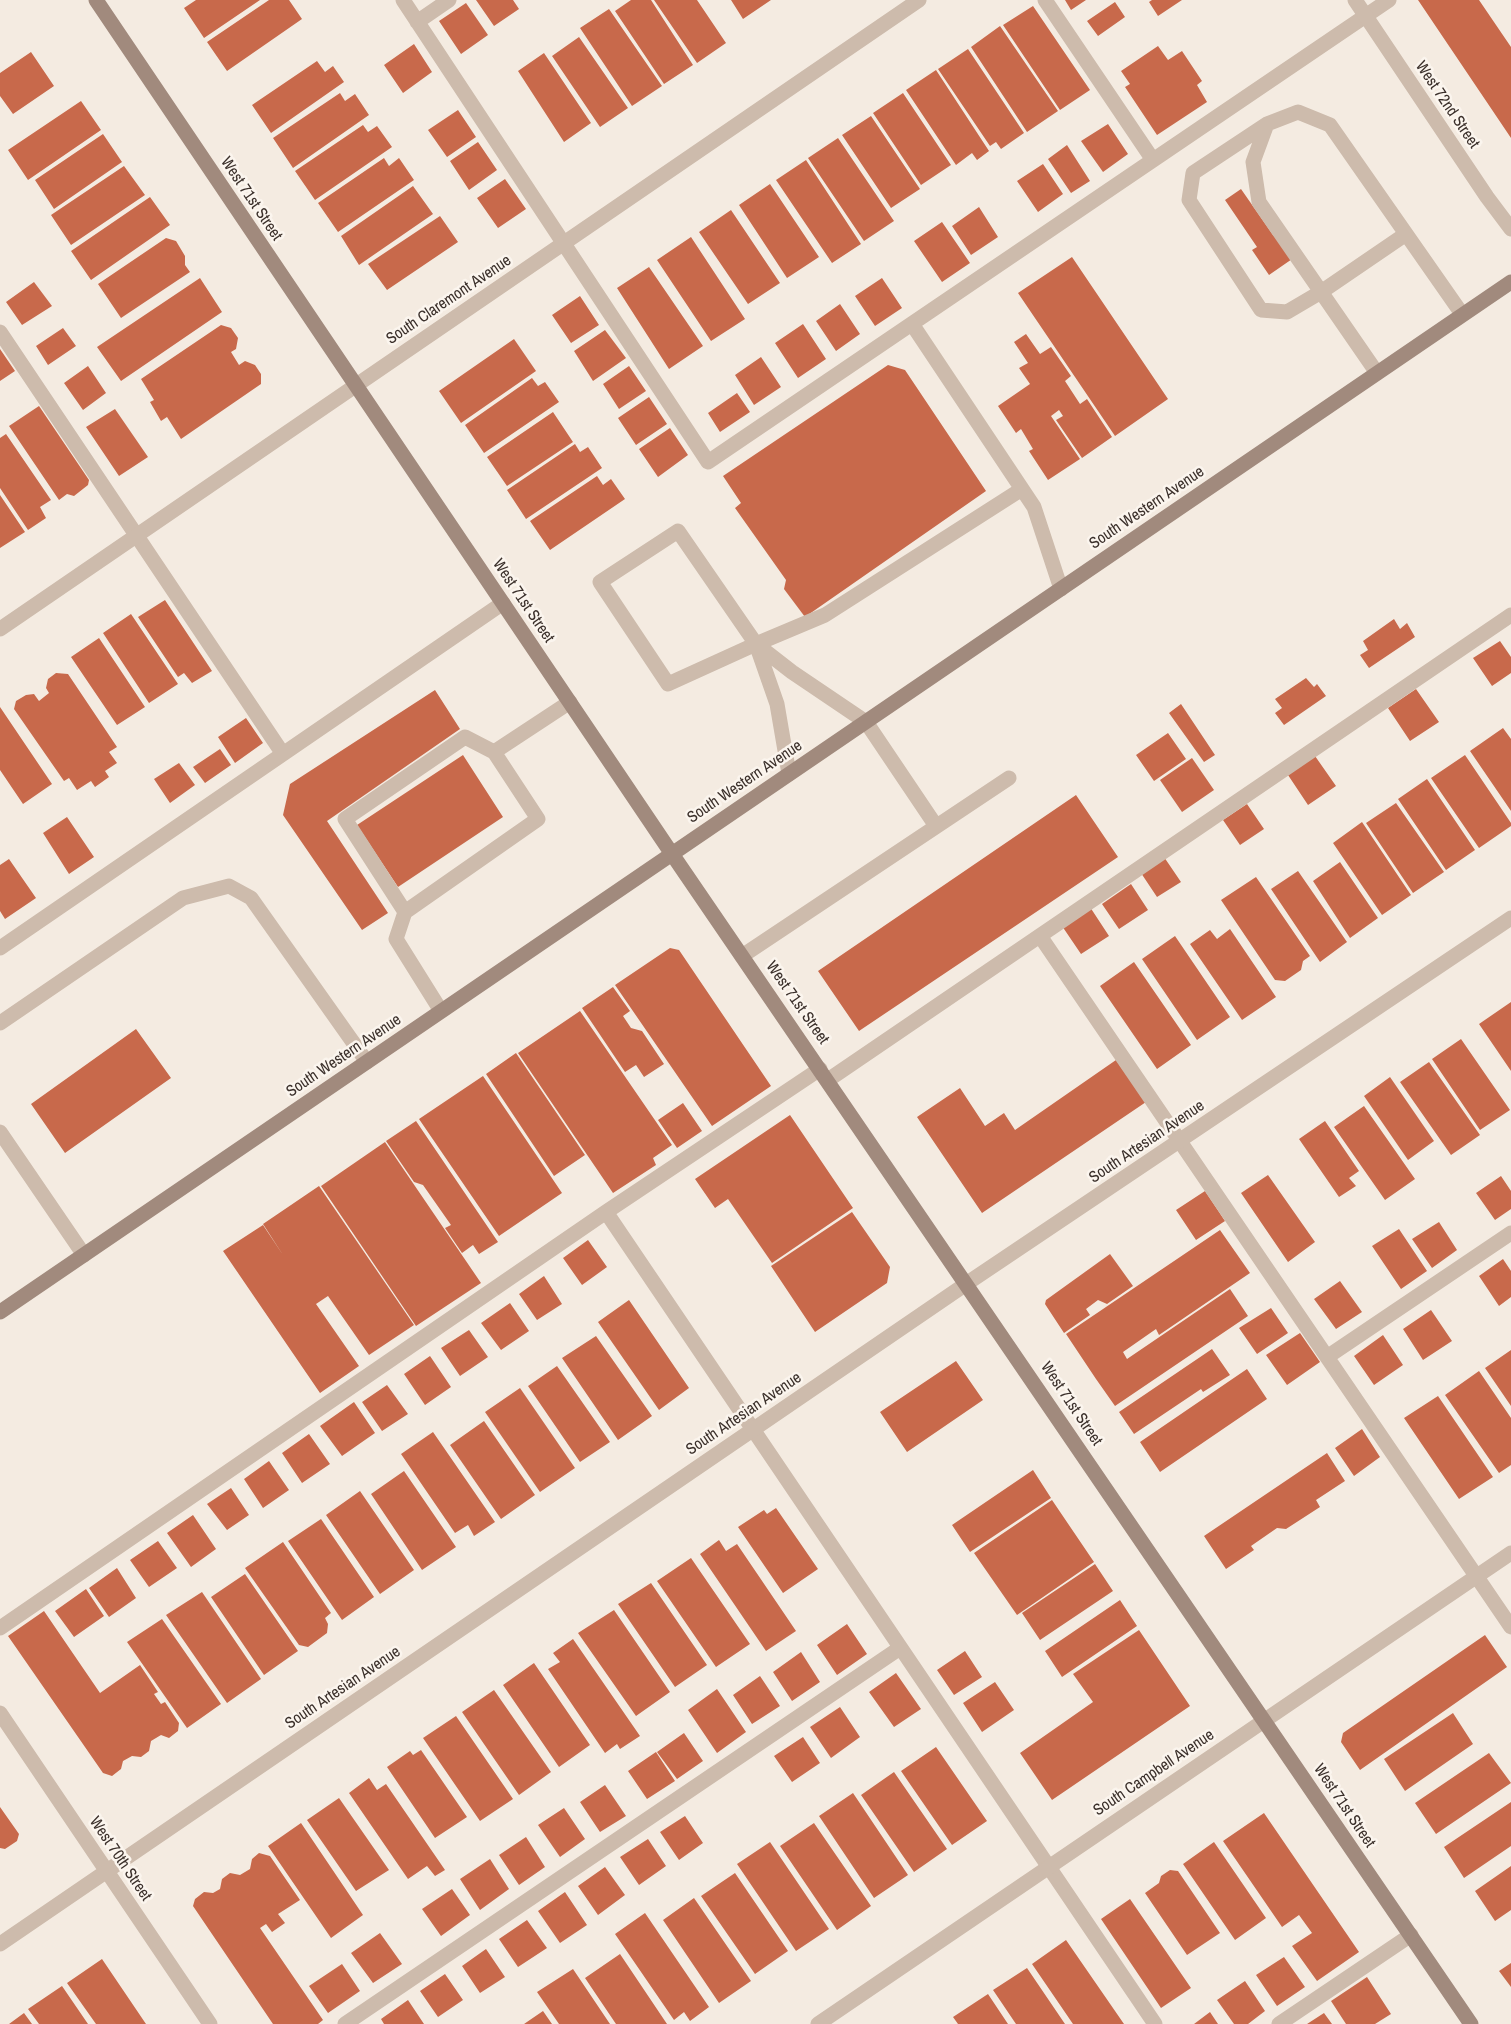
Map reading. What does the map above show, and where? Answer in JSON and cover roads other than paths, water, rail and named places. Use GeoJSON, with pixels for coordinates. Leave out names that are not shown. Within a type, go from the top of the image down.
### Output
{"type":"FeatureCollection","features":[{"type":"Feature","properties":{"kind":"main road","name":"West 71st Street"},"geometry":{"type":"LineString","coordinates":[[96,0],[672,854],[1471,2024]]}},
{"type":"Feature","properties":{"kind":"main road","name":"South Western Avenue"},"geometry":{"type":"LineString","coordinates":[[0,1312],[1511,282]]}},
{"type":"Feature","properties":{"kind":"street"},"geometry":{"type":"LineString","coordinates":[[403,0],[708,462],[1389,0]]}},
{"type":"Feature","properties":{"kind":"street"},"geometry":{"type":"LineString","coordinates":[[417,22],[449,0]]}},
{"type":"Feature","properties":{"kind":"street","name":"South Claremont Avenue"},"geometry":{"type":"LineString","coordinates":[[0,629],[919,0]]}},
{"type":"Feature","properties":{"kind":"street"},"geometry":{"type":"LineString","coordinates":[[1045,0],[1153,160]]}},
{"type":"Feature","properties":{"kind":"street","name":"West 72nd Street"},"geometry":{"type":"LineString","coordinates":[[1355,0],[1511,229]]}},
{"type":"Feature","properties":{"kind":"street"},"geometry":{"type":"LineString","coordinates":[[1406,234],[1321,292],[1287,312],[1261,310],[1189,200],[1194,173],[1267,124],[1298,112],[1330,125],[1462,314]]}},
{"type":"Feature","properties":{"kind":"street"},"geometry":{"type":"LineString","coordinates":[[1267,124],[1253,162],[1259,202],[1377,373]]}},
{"type":"Feature","properties":{"kind":"street"},"geometry":{"type":"LineString","coordinates":[[912,324],[1034,507],[1061,588]]}},
{"type":"Feature","properties":{"kind":"street"},"geometry":{"type":"LineString","coordinates":[[0,332],[283,754]]}},
{"type":"Feature","properties":{"kind":"street"},"geometry":{"type":"LineString","coordinates":[[789,774],[777,704],[756,644],[678,531],[600,582],[668,684],[756,644],[825,615],[1022,489]]}},
{"type":"Feature","properties":{"kind":"street"},"geometry":{"type":"LineString","coordinates":[[0,948],[503,603]]}},
{"type":"Feature","properties":{"kind":"street"},"geometry":{"type":"LineString","coordinates":[[0,1628],[606,1212],[1040,936],[1511,615]]}},
{"type":"Feature","properties":{"kind":"street"},"geometry":{"type":"LineString","coordinates":[[756,644],[792,672],[866,722],[936,826]]}},
{"type":"Feature","properties":{"kind":"street"},"geometry":{"type":"LineString","coordinates":[[494,752],[570,702]]}},
{"type":"Feature","properties":{"kind":"street"},"geometry":{"type":"LineString","coordinates":[[405,912],[345,819],[465,737],[494,752],[538,819],[405,912],[396,939],[441,1011]]}},
{"type":"Feature","properties":{"kind":"street"},"geometry":{"type":"LineString","coordinates":[[742,956],[1009,778]]}},
{"type":"Feature","properties":{"kind":"street"},"geometry":{"type":"LineString","coordinates":[[0,1023],[183,898],[229,886],[251,898],[367,1062]]}},
{"type":"Feature","properties":{"kind":"street","name":"South Artesian Avenue"},"geometry":{"type":"LineString","coordinates":[[0,1944],[966,1284],[1511,918]]}},
{"type":"Feature","properties":{"kind":"street"},"geometry":{"type":"LineString","coordinates":[[1040,936],[1511,1627]]}},
{"type":"Feature","properties":{"kind":"street"},"geometry":{"type":"LineString","coordinates":[[0,1132],[84,1255]]}},
{"type":"Feature","properties":{"kind":"street"},"geometry":{"type":"LineString","coordinates":[[606,1212],[1155,2024]]}},
{"type":"Feature","properties":{"kind":"street"},"geometry":{"type":"LineString","coordinates":[[1327,1357],[1511,1233]]}},
{"type":"Feature","properties":{"kind":"street","name":"South Campbell Avenue"},"geometry":{"type":"LineString","coordinates":[[818,2024],[1511,1553]]}},
{"type":"Feature","properties":{"kind":"street"},"geometry":{"type":"LineString","coordinates":[[345,2024],[900,1648]]}},
{"type":"Feature","properties":{"kind":"street","name":"West 70th Street"},"geometry":{"type":"LineString","coordinates":[[0,1713],[210,2024]]}},
{"type":"Feature","properties":{"kind":"street"},"geometry":{"type":"LineString","coordinates":[[1279,2024],[1411,1935]]}}]}
